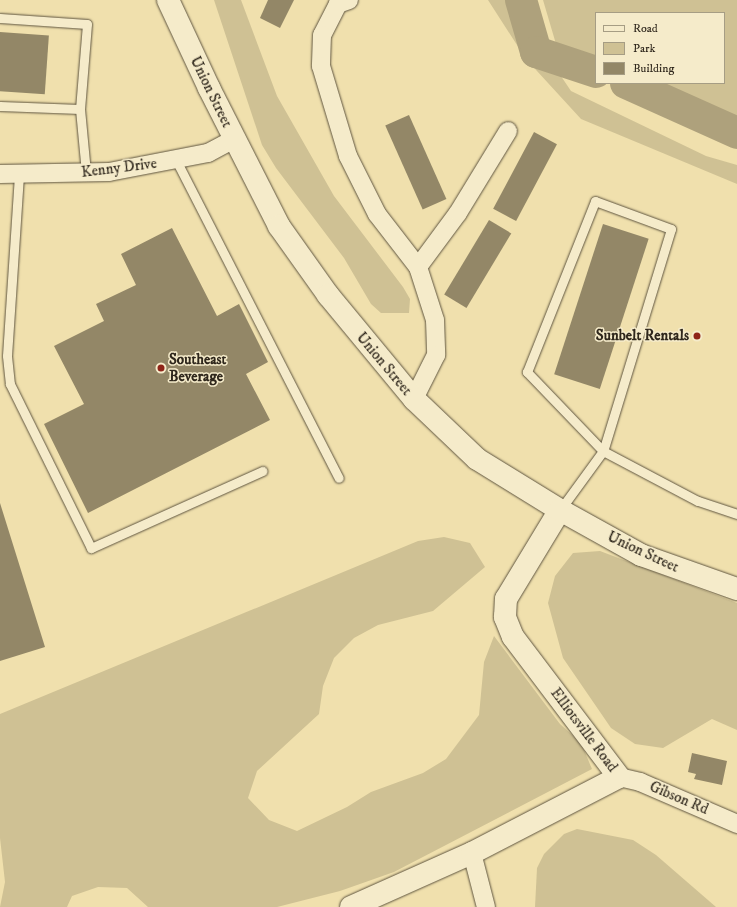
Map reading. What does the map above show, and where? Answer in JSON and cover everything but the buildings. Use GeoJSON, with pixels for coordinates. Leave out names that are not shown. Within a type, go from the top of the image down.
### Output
{"type":"FeatureCollection","features":[{"type":"Feature","properties":{"kind":"main road","name":"Union Street"},"geometry":{"type":"LineString","coordinates":[[168,0],[234,139],[279,226],[328,295],[414,399],[477,459],[560,510],[641,555],[737,589]]}},
{"type":"Feature","properties":{"kind":"main road","name":"Elliotsville Road"},"geometry":{"type":"LineString","coordinates":[[351,907],[472,853],[619,777],[513,637],[505,617],[506,599],[560,510]]}},
{"type":"Feature","properties":{"kind":"street"},"geometry":{"type":"LineString","coordinates":[[349,0],[338,4],[322,35],[321,66],[348,156],[377,214],[418,267],[435,320],[436,356],[414,399]]}},
{"type":"Feature","properties":{"kind":"street"},"geometry":{"type":"LineString","coordinates":[[418,267],[458,213],[508,131]]}},
{"type":"Feature","properties":{"kind":"street","name":"Kenny Drive"},"geometry":{"type":"LineString","coordinates":[[0,174],[19,175],[86,173],[176,160],[208,153],[234,139]]}},
{"type":"Feature","properties":{"kind":"street","name":"Gibson Rd"},"geometry":{"type":"LineString","coordinates":[[619,777],[640,782],[737,824]]}},
{"type":"Feature","properties":{"kind":"street"},"geometry":{"type":"LineString","coordinates":[[472,853],[486,907]]}},
{"type":"Feature","properties":{"kind":"lane"},"geometry":{"type":"LineString","coordinates":[[0,18],[87,24],[80,109],[86,173]]}},
{"type":"Feature","properties":{"kind":"lane"},"geometry":{"type":"LineString","coordinates":[[0,106],[80,109]]}},
{"type":"Feature","properties":{"kind":"lane"},"geometry":{"type":"LineString","coordinates":[[176,160],[339,478]]}},
{"type":"Feature","properties":{"kind":"lane"},"geometry":{"type":"LineString","coordinates":[[19,175],[7,356],[10,384],[91,548],[262,471]]}},
{"type":"Feature","properties":{"kind":"lane"},"geometry":{"type":"LineString","coordinates":[[560,510],[603,451],[671,229],[595,201],[527,372],[603,451],[698,502],[737,514]]}},
{"type":"Feature","properties":{"kind":"green space"},"geometry":{"type":"Polygon","coordinates":[[[214,0],[241,0],[277,96],[334,196],[403,287],[410,299],[409,313],[381,313],[371,304],[344,258],[276,168],[262,145],[214,0]]]}},
{"type":"Feature","properties":{"kind":"green space"},"geometry":{"type":"Polygon","coordinates":[[[488,0],[525,0],[532,33],[571,91],[706,156],[737,165],[737,184],[581,119],[526,59],[488,0]]]}},
{"type":"Feature","properties":{"kind":"green space"},"geometry":{"type":"Polygon","coordinates":[[[543,0],[737,0],[737,124],[630,84],[725,84],[725,12],[595,12],[595,72],[561,61],[543,0]]]}},
{"type":"Feature","properties":{"kind":"green space"},"geometry":{"type":"Polygon","coordinates":[[[444,537],[470,543],[485,567],[433,611],[378,625],[354,638],[334,658],[323,686],[319,714],[257,771],[248,798],[269,820],[297,831],[347,807],[371,792],[423,773],[446,759],[479,715],[484,662],[494,636],[560,724],[581,743],[592,769],[394,872],[340,891],[277,907],[148,907],[127,888],[98,887],[72,896],[67,907],[0,907],[5,882],[0,838],[0,714],[418,541],[444,537]]]}},
{"type":"Feature","properties":{"kind":"green space"},"geometry":{"type":"Polygon","coordinates":[[[600,551],[737,603],[737,730],[712,719],[663,748],[635,744],[611,728],[563,658],[548,603],[555,576],[573,553],[600,551]]]}},
{"type":"Feature","properties":{"kind":"green space"},"geometry":{"type":"Polygon","coordinates":[[[577,829],[633,840],[656,855],[716,907],[535,907],[537,868],[544,854],[564,834],[577,829]]]}},
{"type":"Feature","properties":{"kind":"waterway"},"geometry":{"type":"LineString","coordinates":[[521,0],[536,52],[595,72]]}},
{"type":"Feature","properties":{"kind":"waterway"},"geometry":{"type":"LineString","coordinates":[[628,84],[737,133]]}},
{"type":"Feature","properties":{"kind":"place","name":"Sunbelt Rentals"},"geometry":{"type":"Point","coordinates":[697,336]}},
{"type":"Feature","properties":{"kind":"place","name":"Southeast Beverage"},"geometry":{"type":"Point","coordinates":[161,368]}}]}
